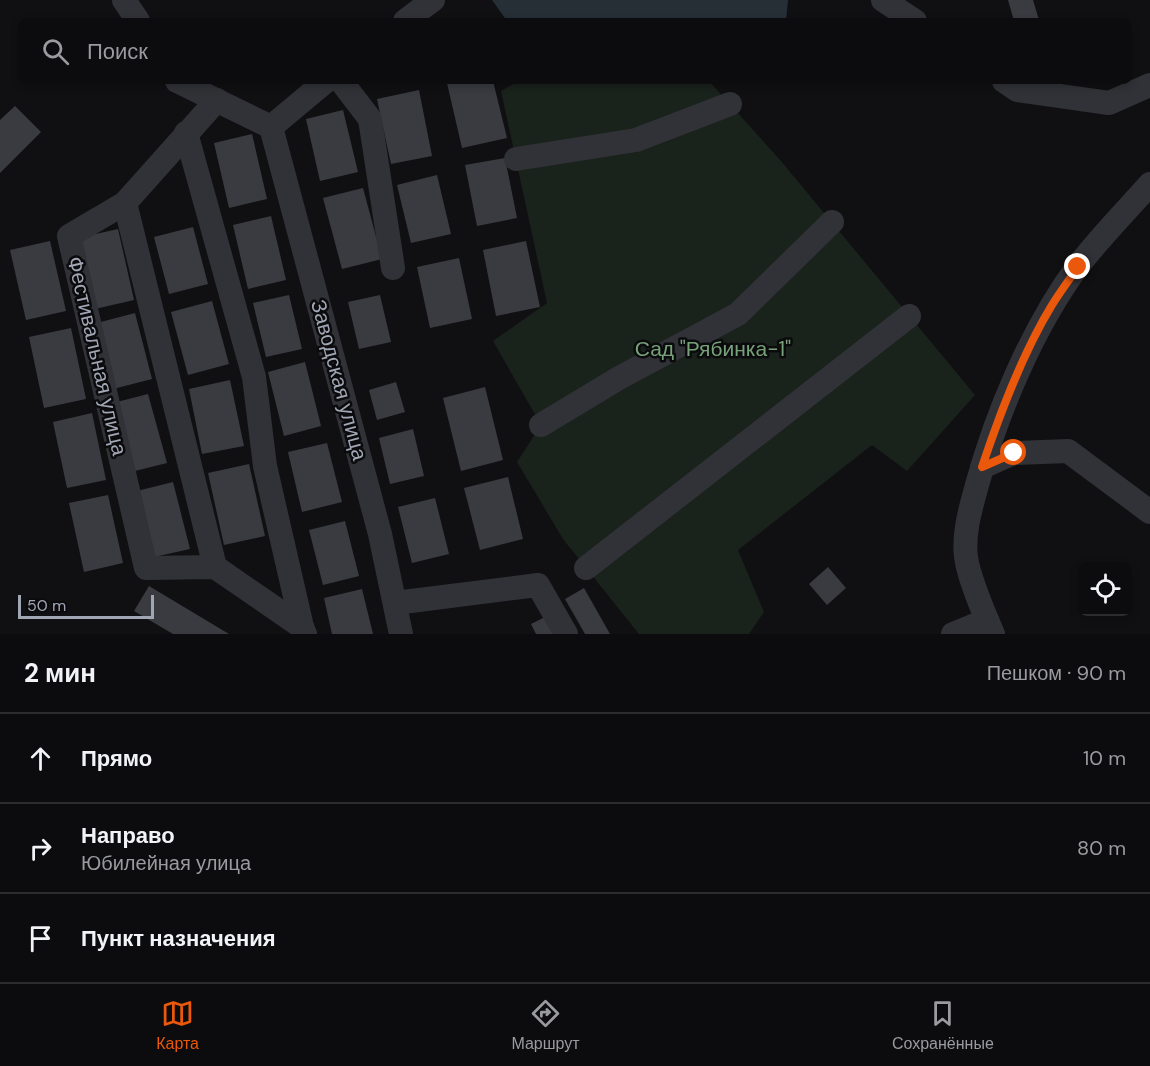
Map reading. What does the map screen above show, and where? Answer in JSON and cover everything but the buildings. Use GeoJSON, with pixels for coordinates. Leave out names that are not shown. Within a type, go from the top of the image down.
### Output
{"type":"FeatureCollection","features":[{"type":"Feature","properties":{"kind":"street"},"geometry":{"type":"LineString","coordinates":[[124,0],[136,18]]}},
{"type":"Feature","properties":{"kind":"street"},"geometry":{"type":"LineString","coordinates":[[409,18],[433,0]]}},
{"type":"Feature","properties":{"kind":"street"},"geometry":{"type":"LineString","coordinates":[[883,0],[910,18]]}},
{"type":"Feature","properties":{"kind":"street"},"geometry":{"type":"LineString","coordinates":[[183,84],[271,127],[322,84]]}},
{"type":"Feature","properties":{"kind":"street"},"geometry":{"type":"LineString","coordinates":[[343,84],[370,120],[393,268]]}},
{"type":"Feature","properties":{"kind":"street"},"geometry":{"type":"LineString","coordinates":[[1008,84],[1017,90],[1109,103],[1150,85]]}},
{"type":"Feature","properties":{"kind":"street","name":"Фестивальная улица"},"geometry":{"type":"LineString","coordinates":[[214,567],[146,568],[69,236],[125,203],[217,100]]}},
{"type":"Feature","properties":{"kind":"street"},"geometry":{"type":"LineString","coordinates":[[516,159],[636,140],[730,104]]}},
{"type":"Feature","properties":{"kind":"street","name":"Заводская улица"},"geometry":{"type":"LineString","coordinates":[[271,127],[380,534],[401,634]]}},
{"type":"Feature","properties":{"kind":"street"},"geometry":{"type":"LineString","coordinates":[[186,133],[254,377],[265,466],[304,631]]}},
{"type":"Feature","properties":{"kind":"street"},"geometry":{"type":"LineString","coordinates":[[953,634],[990,627],[966,557],[967,530],[982,467],[1013,384],[1051,306],[1097,243],[1150,184]]}},
{"type":"Feature","properties":{"kind":"street"},"geometry":{"type":"LineString","coordinates":[[125,203],[214,567],[304,631]]}},
{"type":"Feature","properties":{"kind":"street"},"geometry":{"type":"LineString","coordinates":[[541,425],[619,378],[738,314],[832,222]]}},
{"type":"Feature","properties":{"kind":"street"},"geometry":{"type":"LineString","coordinates":[[586,568],[909,316]]}},
{"type":"Feature","properties":{"kind":"street"},"geometry":{"type":"LineString","coordinates":[[982,467],[1014,453],[1068,451],[1150,512]]}},
{"type":"Feature","properties":{"kind":"street"},"geometry":{"type":"LineString","coordinates":[[395,603],[538,585],[566,634]]}},
{"type":"Feature","properties":{"kind":"green space","name":"Сад \"Рябинка-1\""},"geometry":{"type":"Polygon","coordinates":[[[514,84],[712,84],[781,161],[975,395],[907,471],[872,445],[738,550],[764,612],[749,634],[639,634],[563,539],[517,462],[541,425],[493,341],[547,303],[501,91],[514,84]]]}},
{"type":"Feature","properties":{"kind":"shaded area"},"geometry":{"type":"Polygon","coordinates":[[[492,0],[788,0],[786,18],[505,18],[492,0]]]}},
{"type":"Feature","properties":{"kind":"route"},"geometry":{"type":"LineString","coordinates":[[1014,453],[982,467],[1013,384],[1051,306],[1078,267]]}}]}
